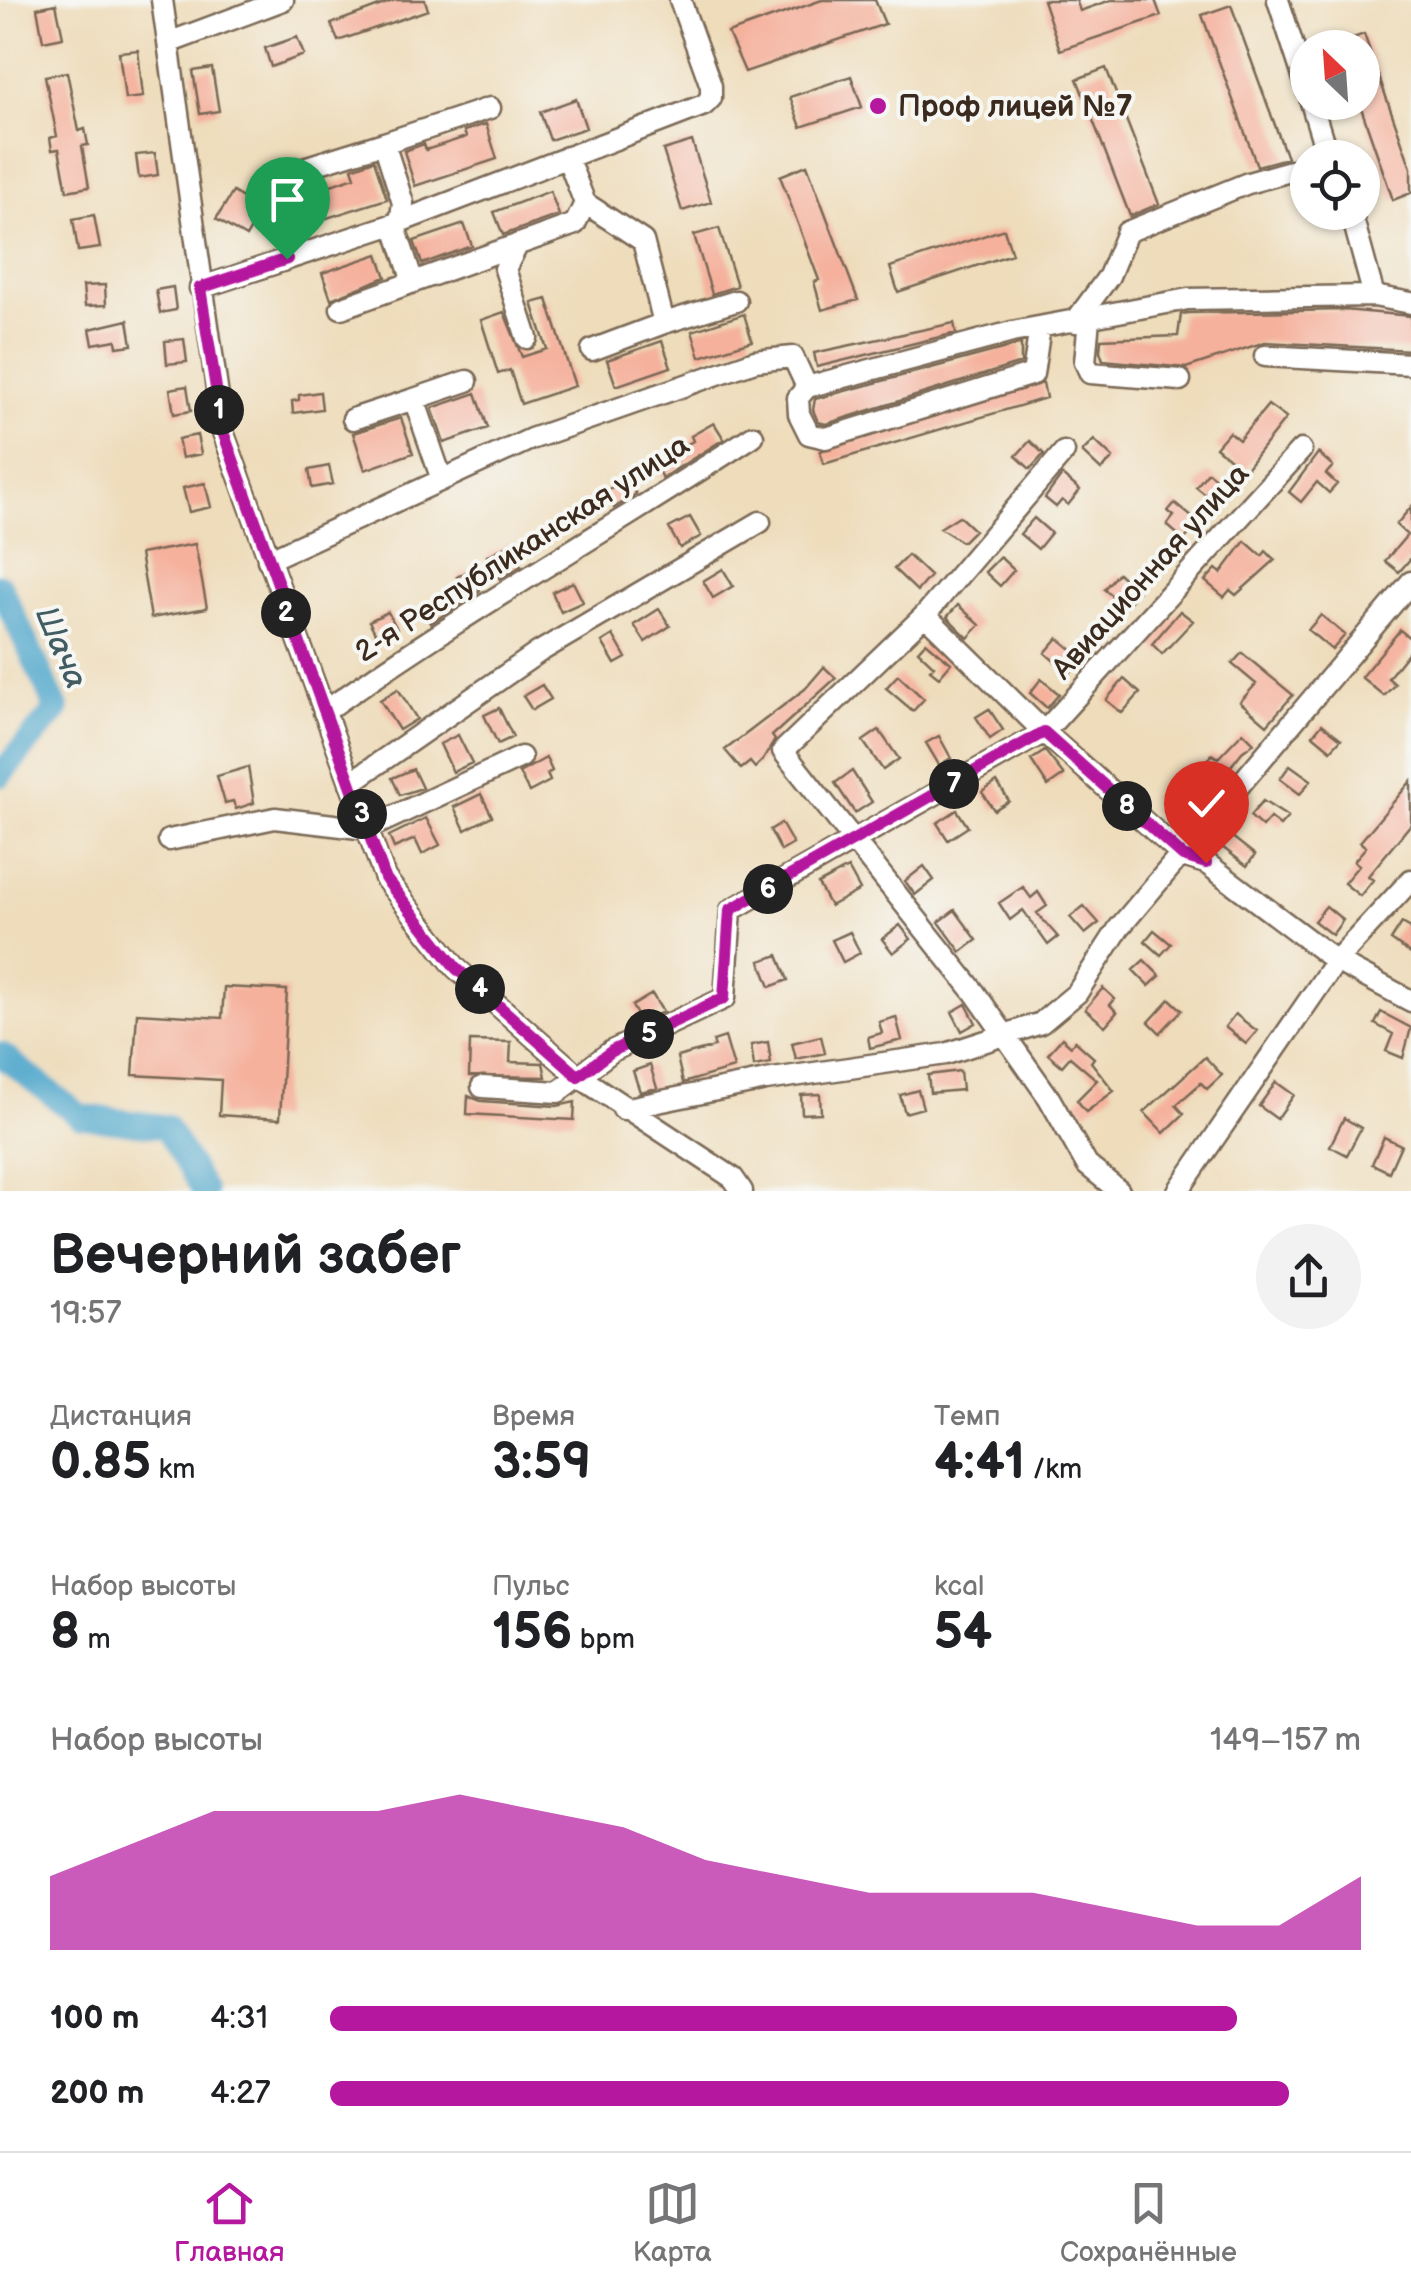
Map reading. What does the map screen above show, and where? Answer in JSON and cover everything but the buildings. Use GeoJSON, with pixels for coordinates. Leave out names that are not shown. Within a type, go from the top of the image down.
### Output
{"type":"FeatureCollection","features":[{"type":"Feature","properties":{"kind":"street"},"geometry":{"type":"LineString","coordinates":[[162,0],[223,432],[385,878],[420,928],[456,968],[578,1076],[732,1178],[742,1191]]}},
{"type":"Feature","properties":{"kind":"street"},"geometry":{"type":"LineString","coordinates":[[168,43],[283,0]]}},
{"type":"Feature","properties":{"kind":"street"},"geometry":{"type":"LineString","coordinates":[[200,288],[397,223],[704,105],[711,98],[680,0]]}},
{"type":"Feature","properties":{"kind":"street"},"geometry":{"type":"LineString","coordinates":[[1278,0],[1290,37]]}},
{"type":"Feature","properties":{"kind":"street"},"geometry":{"type":"LineString","coordinates":[[287,259],[288,228],[278,176],[490,108]]}},
{"type":"Feature","properties":{"kind":"street"},"geometry":{"type":"LineString","coordinates":[[384,143],[403,202],[397,223],[413,282]]}},
{"type":"Feature","properties":{"kind":"street"},"geometry":{"type":"LineString","coordinates":[[567,158],[585,203],[643,241],[664,323]]}},
{"type":"Feature","properties":{"kind":"street"},"geometry":{"type":"LineString","coordinates":[[1180,380],[1090,373],[1085,362],[1082,321],[1109,276],[1127,232],[1248,182],[1290,171]]}},
{"type":"Feature","properties":{"kind":"street"},"geometry":{"type":"LineString","coordinates":[[341,308],[575,224],[585,203]]}},
{"type":"Feature","properties":{"kind":"street"},"geometry":{"type":"LineString","coordinates":[[1356,230],[1374,296]]}},
{"type":"Feature","properties":{"kind":"street"},"geometry":{"type":"LineString","coordinates":[[518,244],[505,269],[527,338]]}},
{"type":"Feature","properties":{"kind":"street"},"geometry":{"type":"LineString","coordinates":[[1040,327],[1033,374],[826,438],[810,434],[799,414],[798,398],[808,387],[1040,327],[1188,299],[1374,296],[1411,303]]}},
{"type":"Feature","properties":{"kind":"street"},"geometry":{"type":"LineString","coordinates":[[592,350],[736,301]]}},
{"type":"Feature","properties":{"kind":"street"},"geometry":{"type":"LineString","coordinates":[[268,560],[531,439],[719,372],[793,356],[808,387]]}},
{"type":"Feature","properties":{"kind":"street"},"geometry":{"type":"LineString","coordinates":[[1264,356],[1411,364]]}},
{"type":"Feature","properties":{"kind":"street"},"geometry":{"type":"LineString","coordinates":[[353,418],[467,382]]}},
{"type":"Feature","properties":{"kind":"street"},"geometry":{"type":"LineString","coordinates":[[414,399],[442,480]]}},
{"type":"Feature","properties":{"kind":"street","name":"2-я Республиканская улица"},"geometry":{"type":"LineString","coordinates":[[324,712],[438,631],[622,522],[753,436]]}},
{"type":"Feature","properties":{"kind":"street","name":"Авиационная улица"},"geometry":{"type":"LineString","coordinates":[[578,1076],[612,1051],[724,998],[730,910],[1044,732],[1301,450]]}},
{"type":"Feature","properties":{"kind":"street"},"geometry":{"type":"LineString","coordinates":[[1064,452],[926,615],[783,751],[1007,1037],[1087,1165],[1119,1191]]}},
{"type":"Feature","properties":{"kind":"street"},"geometry":{"type":"LineString","coordinates":[[350,782],[539,652],[760,522]]}},
{"type":"Feature","properties":{"kind":"street"},"geometry":{"type":"LineString","coordinates":[[623,1109],[766,1080],[946,1054],[1041,1023],[1076,992],[1119,928],[1411,582]]}},
{"type":"Feature","properties":{"kind":"street"},"geometry":{"type":"LineString","coordinates":[[926,615],[1044,732],[1183,856],[1206,863],[1336,961],[1411,1001]]}},
{"type":"Feature","properties":{"kind":"street"},"geometry":{"type":"LineString","coordinates":[[169,840],[275,818],[367,828],[521,757]]}},
{"type":"Feature","properties":{"kind":"street"},"geometry":{"type":"LineString","coordinates":[[1178,1191],[1336,961],[1411,880]]}},
{"type":"Feature","properties":{"kind":"street"},"geometry":{"type":"LineString","coordinates":[[482,1087],[558,1092],[578,1076]]}},
{"type":"Feature","properties":{"kind":"waterway","name":"Шача"},"geometry":{"type":"LineString","coordinates":[[0,586],[57,709],[0,775]]}},
{"type":"Feature","properties":{"kind":"waterway","name":"Шача"},"geometry":{"type":"LineString","coordinates":[[0,1054],[80,1116],[166,1127],[204,1191]]}},
{"type":"Feature","properties":{"kind":"place","name":"Проф лицей №7"},"geometry":{"type":"Point","coordinates":[878,106]}},
{"type":"Feature","properties":{"kind":"route"},"geometry":{"type":"LineString","coordinates":[[287,259],[200,288],[223,432],[297,644],[385,878],[420,928],[456,968],[578,1076],[612,1051],[724,998],[730,910],[1044,732],[1183,856],[1206,863]]}}]}
